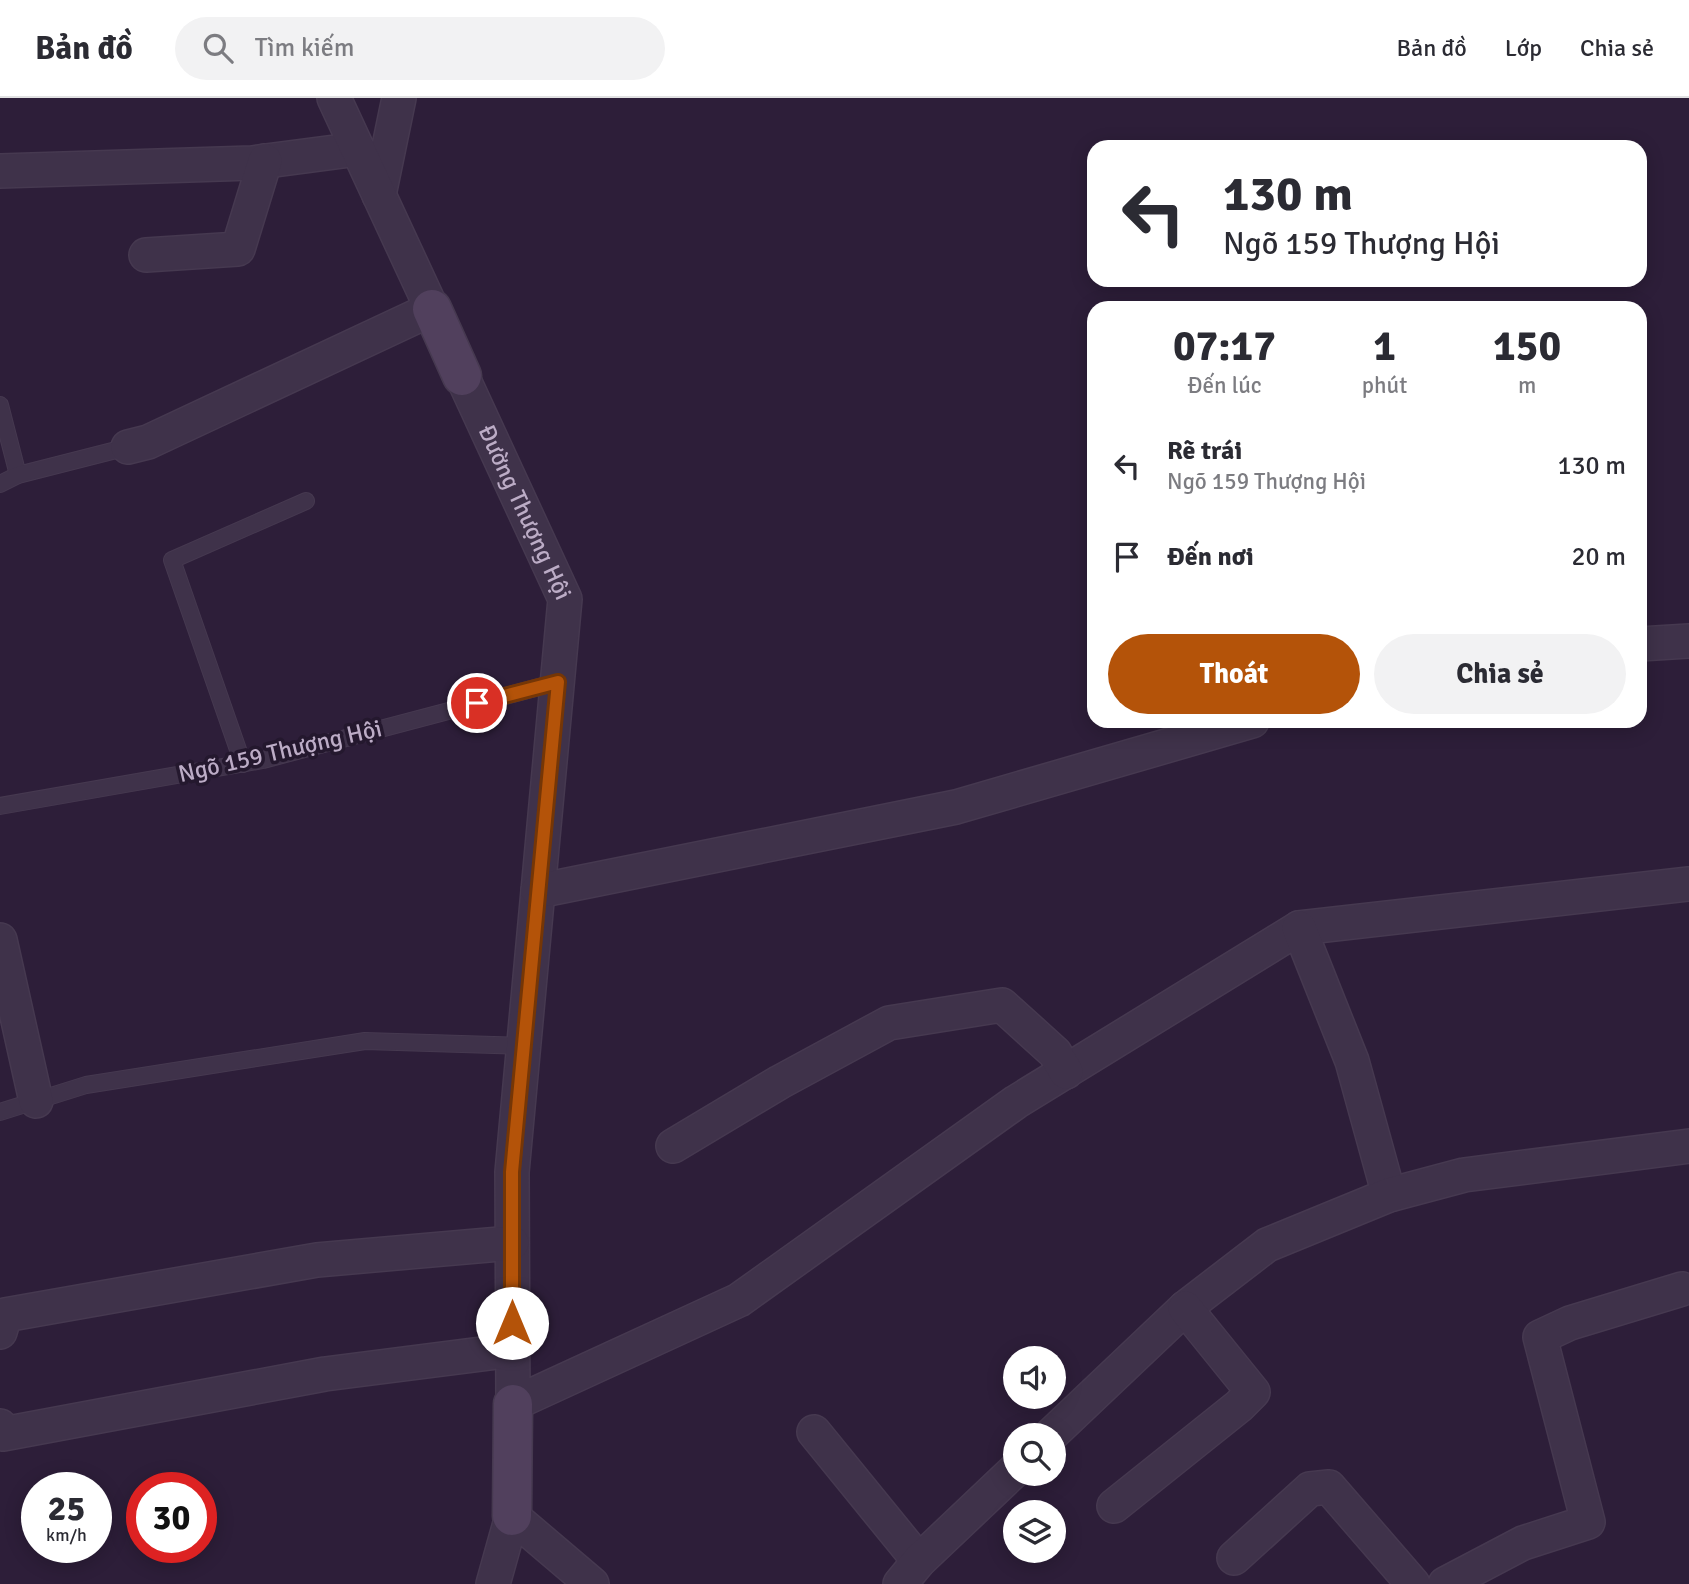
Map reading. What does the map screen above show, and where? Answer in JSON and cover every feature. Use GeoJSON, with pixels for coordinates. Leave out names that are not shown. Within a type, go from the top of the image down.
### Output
{"type":"FeatureCollection","features":[{"type":"Feature","properties":{"kind":"street","name":"Đường Thượng Hội"},"geometry":{"type":"LineString","coordinates":[[334,98],[565,599],[512,1172],[512,1516],[493,1584]]}},
{"type":"Feature","properties":{"kind":"street"},"geometry":{"type":"LineString","coordinates":[[379,195],[398,98]]}},
{"type":"Feature","properties":{"kind":"street"},"geometry":{"type":"LineString","coordinates":[[0,171],[265,161],[358,149]]}},
{"type":"Feature","properties":{"kind":"street"},"geometry":{"type":"LineString","coordinates":[[146,255],[238,249],[265,161]]}},
{"type":"Feature","properties":{"kind":"street"},"geometry":{"type":"LineString","coordinates":[[128,447],[148,442],[432,309]]}},
{"type":"Feature","properties":{"kind":"street"},"geometry":{"type":"LineString","coordinates":[[1647,643],[1689,640]]}},
{"type":"Feature","properties":{"kind":"street"},"geometry":{"type":"LineString","coordinates":[[538,891],[956,807],[1227,728]]}},
{"type":"Feature","properties":{"kind":"street"},"geometry":{"type":"LineString","coordinates":[[513,1404],[739,1300],[1016,1102],[1299,928],[1689,884]]}},
{"type":"Feature","properties":{"kind":"street"},"geometry":{"type":"LineString","coordinates":[[1299,928],[1352,1061],[1389,1195]]}},
{"type":"Feature","properties":{"kind":"street"},"geometry":{"type":"LineString","coordinates":[[0,940],[36,1101]]}},
{"type":"Feature","properties":{"kind":"street"},"geometry":{"type":"LineString","coordinates":[[673,1146],[780,1082],[889,1023],[1002,1005],[1055,1053],[1066,1072]]}},
{"type":"Feature","properties":{"kind":"street"},"geometry":{"type":"LineString","coordinates":[[1064,1423],[1185,1308],[1267,1245],[1389,1195],[1464,1175],[1689,1146]]}},
{"type":"Feature","properties":{"kind":"street"},"geometry":{"type":"LineString","coordinates":[[0,1332],[5,1315],[317,1260],[512,1243]]}},
{"type":"Feature","properties":{"kind":"street"},"geometry":{"type":"LineString","coordinates":[[1445,1584],[1523,1543],[1588,1522],[1540,1337],[1570,1323],[1682,1289]]}},
{"type":"Feature","properties":{"kind":"street"},"geometry":{"type":"LineString","coordinates":[[1114,1506],[1253,1392],[1185,1308]]}},
{"type":"Feature","properties":{"kind":"street"},"geometry":{"type":"LineString","coordinates":[[0,1426],[3,1434],[325,1374],[513,1350]]}},
{"type":"Feature","properties":{"kind":"street"},"geometry":{"type":"LineString","coordinates":[[814,1432],[910,1572],[1003,1482]]}},
{"type":"Feature","properties":{"kind":"street"},"geometry":{"type":"LineString","coordinates":[[1234,1558],[1310,1489],[1329,1487],[1413,1584]]}},
{"type":"Feature","properties":{"kind":"street"},"geometry":{"type":"LineString","coordinates":[[512,1516],[592,1584]]}},
{"type":"Feature","properties":{"kind":"lane"},"geometry":{"type":"LineString","coordinates":[[0,405],[18,475]]}},
{"type":"Feature","properties":{"kind":"lane"},"geometry":{"type":"LineString","coordinates":[[0,484],[18,475],[128,447]]}},
{"type":"Feature","properties":{"kind":"lane"},"geometry":{"type":"LineString","coordinates":[[243,764],[172,560],[306,501]]}},
{"type":"Feature","properties":{"kind":"lane","name":"Ngõ 159 Thượng Hội"},"geometry":{"type":"LineString","coordinates":[[0,806],[243,764],[558,682]]}},
{"type":"Feature","properties":{"kind":"lane"},"geometry":{"type":"LineString","coordinates":[[0,1112],[86,1085],[365,1041],[524,1046]]}},
{"type":"Feature","properties":{"kind":"route"},"geometry":{"type":"LineString","coordinates":[[477,703],[558,682],[512,1172],[512,1323]]}}]}
